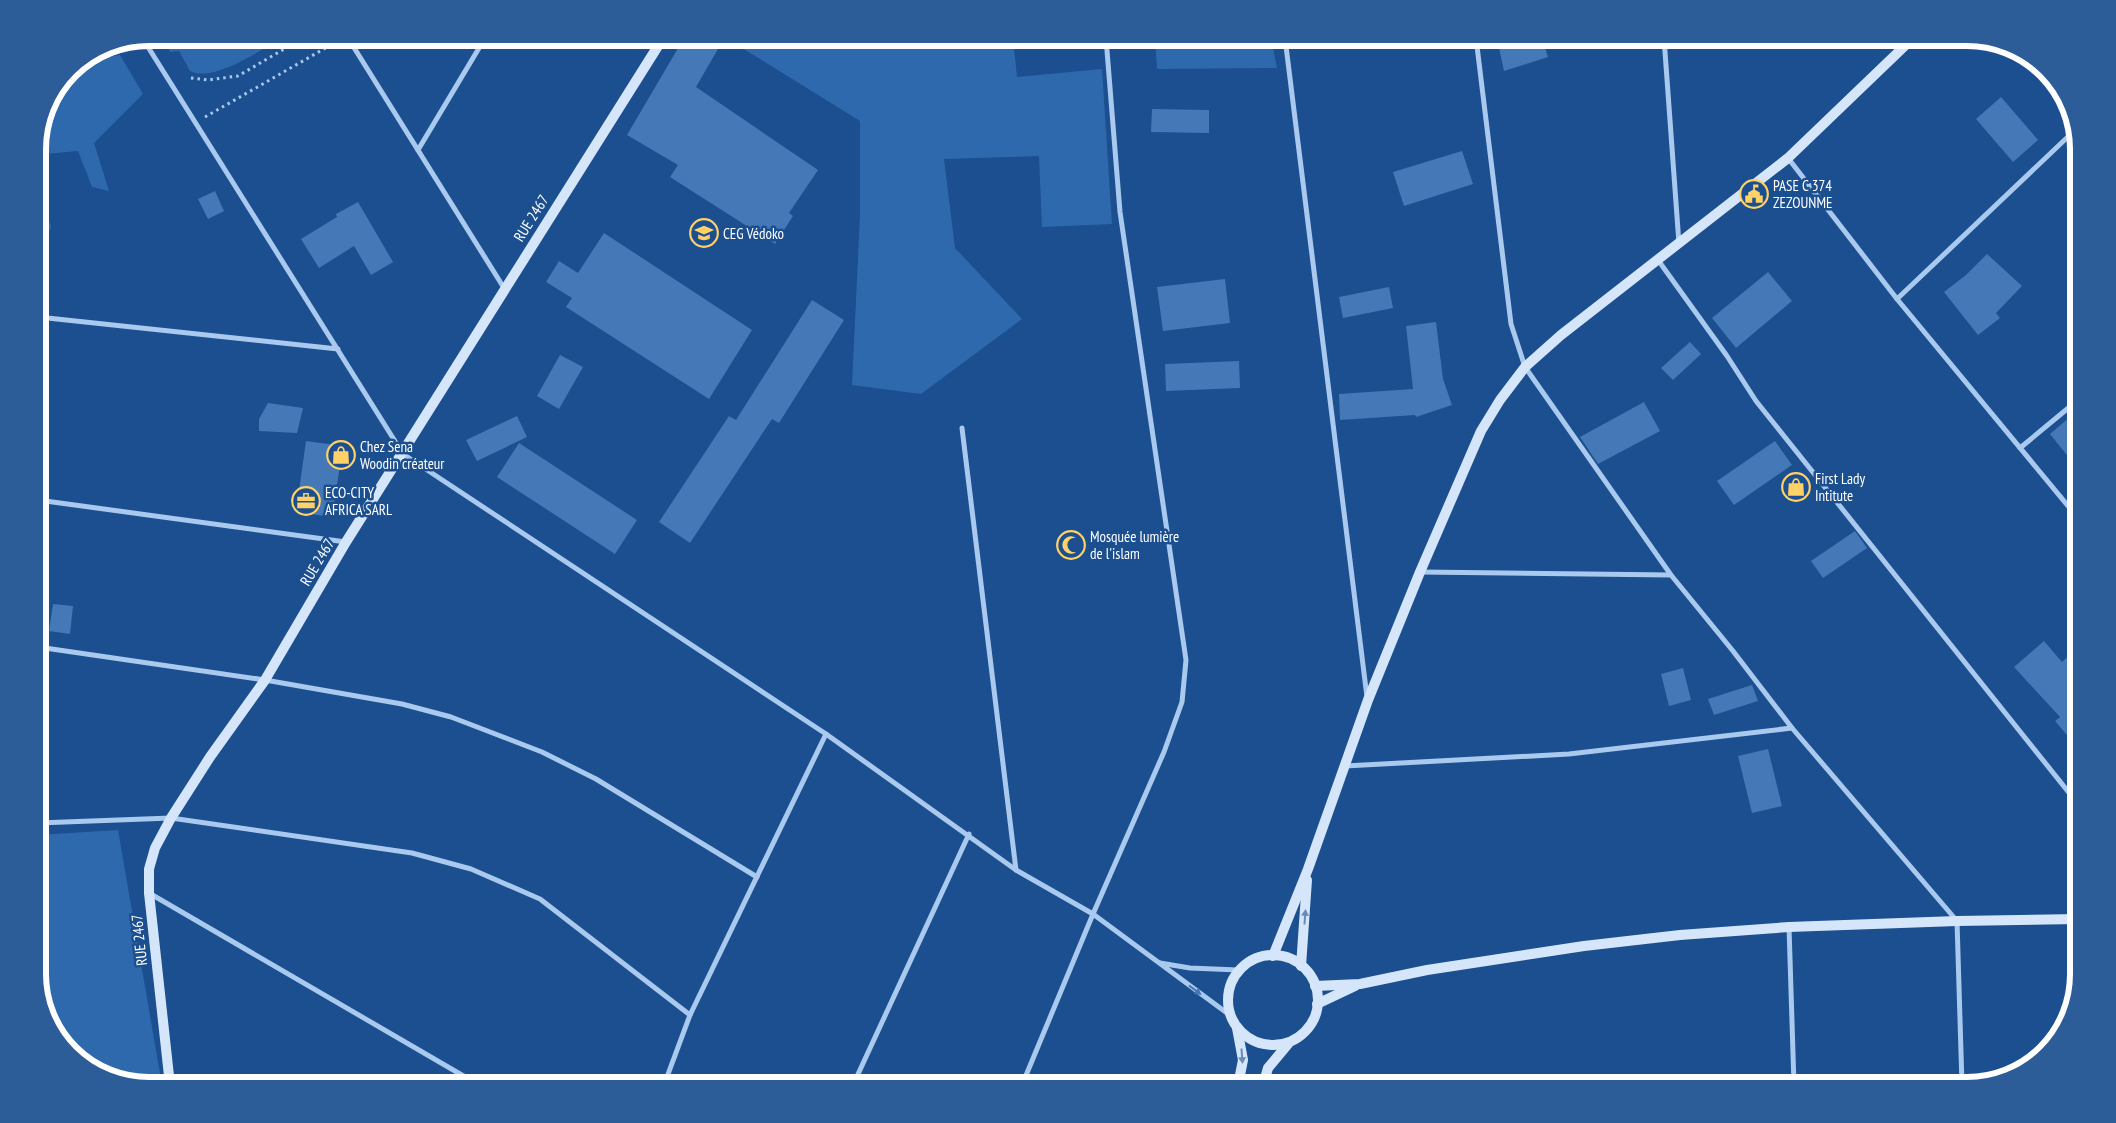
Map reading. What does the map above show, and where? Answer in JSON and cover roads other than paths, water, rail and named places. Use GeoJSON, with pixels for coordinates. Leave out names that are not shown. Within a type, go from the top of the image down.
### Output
{"type":"FeatureCollection","features":[{"type":"Feature","properties":{"kind":"street"},"geometry":{"type":"LineString","coordinates":[[148,46],[402,454],[826,734],[969,834],[1016,870],[1093,914],[1231,1016]]}},
{"type":"Feature","properties":{"kind":"street"},"geometry":{"type":"LineString","coordinates":[[353,46],[504,288]]}},
{"type":"Feature","properties":{"kind":"street"},"geometry":{"type":"LineString","coordinates":[[418,150],[480,46]]}},
{"type":"Feature","properties":{"kind":"street","name":"RUE 2467"},"geometry":{"type":"LineString","coordinates":[[169,1077],[149,893],[149,869],[155,848],[171,818],[210,757],[265,680],[346,542],[658,46]]}},
{"type":"Feature","properties":{"kind":"street"},"geometry":{"type":"LineString","coordinates":[[1026,1077],[1093,914],[1164,752],[1182,702],[1186,660],[1120,212],[1107,46]]}},
{"type":"Feature","properties":{"kind":"street"},"geometry":{"type":"LineString","coordinates":[[1286,46],[1368,700]]}},
{"type":"Feature","properties":{"kind":"street"},"geometry":{"type":"LineString","coordinates":[[1477,46],[1511,324],[1524,367],[1671,575],[1792,728],[1957,921],[1962,1077]]}},
{"type":"Feature","properties":{"kind":"street"},"geometry":{"type":"LineString","coordinates":[[1665,46],[1679,245]]}},
{"type":"Feature","properties":{"kind":"street"},"geometry":{"type":"LineString","coordinates":[[1273,956],[1308,869],[1368,700],[1420,572],[1481,431],[1524,367],[1561,335],[1679,245],[1788,158],[1905,46]]}},
{"type":"Feature","properties":{"kind":"street"},"geometry":{"type":"LineString","coordinates":[[1897,299],[2069,136]]}},
{"type":"Feature","properties":{"kind":"street"},"geometry":{"type":"LineString","coordinates":[[1788,158],[1897,299],[2070,508]]}},
{"type":"Feature","properties":{"kind":"street"},"geometry":{"type":"LineString","coordinates":[[1658,260],[1727,356],[1756,401],[2070,794]]}},
{"type":"Feature","properties":{"kind":"street"},"geometry":{"type":"LineString","coordinates":[[46,318],[338,349]]}},
{"type":"Feature","properties":{"kind":"street"},"geometry":{"type":"LineString","coordinates":[[2020,448],[2070,407]]}},
{"type":"Feature","properties":{"kind":"street"},"geometry":{"type":"LineString","coordinates":[[962,428],[1016,870]]}},
{"type":"Feature","properties":{"kind":"street"},"geometry":{"type":"LineString","coordinates":[[46,501],[346,542]]}},
{"type":"Feature","properties":{"kind":"street"},"geometry":{"type":"LineString","coordinates":[[1420,572],[1671,575]]}},
{"type":"Feature","properties":{"kind":"street"},"geometry":{"type":"LineString","coordinates":[[46,648],[265,680],[402,704],[451,717],[542,752],[596,779],[757,878]]}},
{"type":"Feature","properties":{"kind":"street"},"geometry":{"type":"LineString","coordinates":[[1344,766],[1568,754],[1792,728]]}},
{"type":"Feature","properties":{"kind":"street"},"geometry":{"type":"LineString","coordinates":[[667,1077],[690,1015],[826,734]]}},
{"type":"Feature","properties":{"kind":"street"},"geometry":{"type":"LineString","coordinates":[[46,823],[171,818],[412,853],[471,869],[540,899],[690,1015]]}},
{"type":"Feature","properties":{"kind":"street"},"geometry":{"type":"LineString","coordinates":[[857,1077],[969,834]]}},
{"type":"Feature","properties":{"kind":"street"},"geometry":{"type":"LineString","coordinates":[[1302,966],[1308,869]]}},
{"type":"Feature","properties":{"kind":"street"},"geometry":{"type":"LineString","coordinates":[[149,893],[464,1077]]}},
{"type":"Feature","properties":{"kind":"street"},"geometry":{"type":"LineString","coordinates":[[1315,986],[1360,984],[1427,970],[1584,946],[1680,935],[1789,927],[2070,919]]}},
{"type":"Feature","properties":{"kind":"street"},"geometry":{"type":"LineString","coordinates":[[1789,927],[1794,1077]]}},
{"type":"Feature","properties":{"kind":"street"},"geometry":{"type":"LineString","coordinates":[[1266,1077],[1268,1068],[1288,1044],[1305,1032],[1312,1023],[1317,1004],[1315,986],[1302,966],[1284,957],[1273,956],[1253,959],[1238,970],[1228,993],[1228,1008],[1231,1016],[1237,1026],[1250,1039],[1262,1043],[1288,1044]]}},
{"type":"Feature","properties":{"kind":"street"},"geometry":{"type":"LineString","coordinates":[[1159,962],[1190,968],[1238,970]]}},
{"type":"Feature","properties":{"kind":"street"},"geometry":{"type":"LineString","coordinates":[[1317,1004],[1360,984]]}},
{"type":"Feature","properties":{"kind":"street"},"geometry":{"type":"LineString","coordinates":[[1237,1026],[1243,1060],[1240,1077]]}},
{"type":"Feature","properties":{"kind":"place","name":"PASE C 374 ZEZOUNME"},"geometry":{"type":"Point","coordinates":[1754,194]}},
{"type":"Feature","properties":{"kind":"place","name":"CEG Védoko"},"geometry":{"type":"Point","coordinates":[704,233]}},
{"type":"Feature","properties":{"kind":"place","name":"Chez Sena Woodin créateur"},"geometry":{"type":"Point","coordinates":[341,455]}},
{"type":"Feature","properties":{"kind":"place","name":"First Lady Intitute"},"geometry":{"type":"Point","coordinates":[1796,487]}},
{"type":"Feature","properties":{"kind":"place","name":"ECO-CITY AFRICA SARL"},"geometry":{"type":"Point","coordinates":[306,501]}},
{"type":"Feature","properties":{"kind":"place","name":"Mosquée lumière de l'islam"},"geometry":{"type":"Point","coordinates":[1071,545]}}]}
